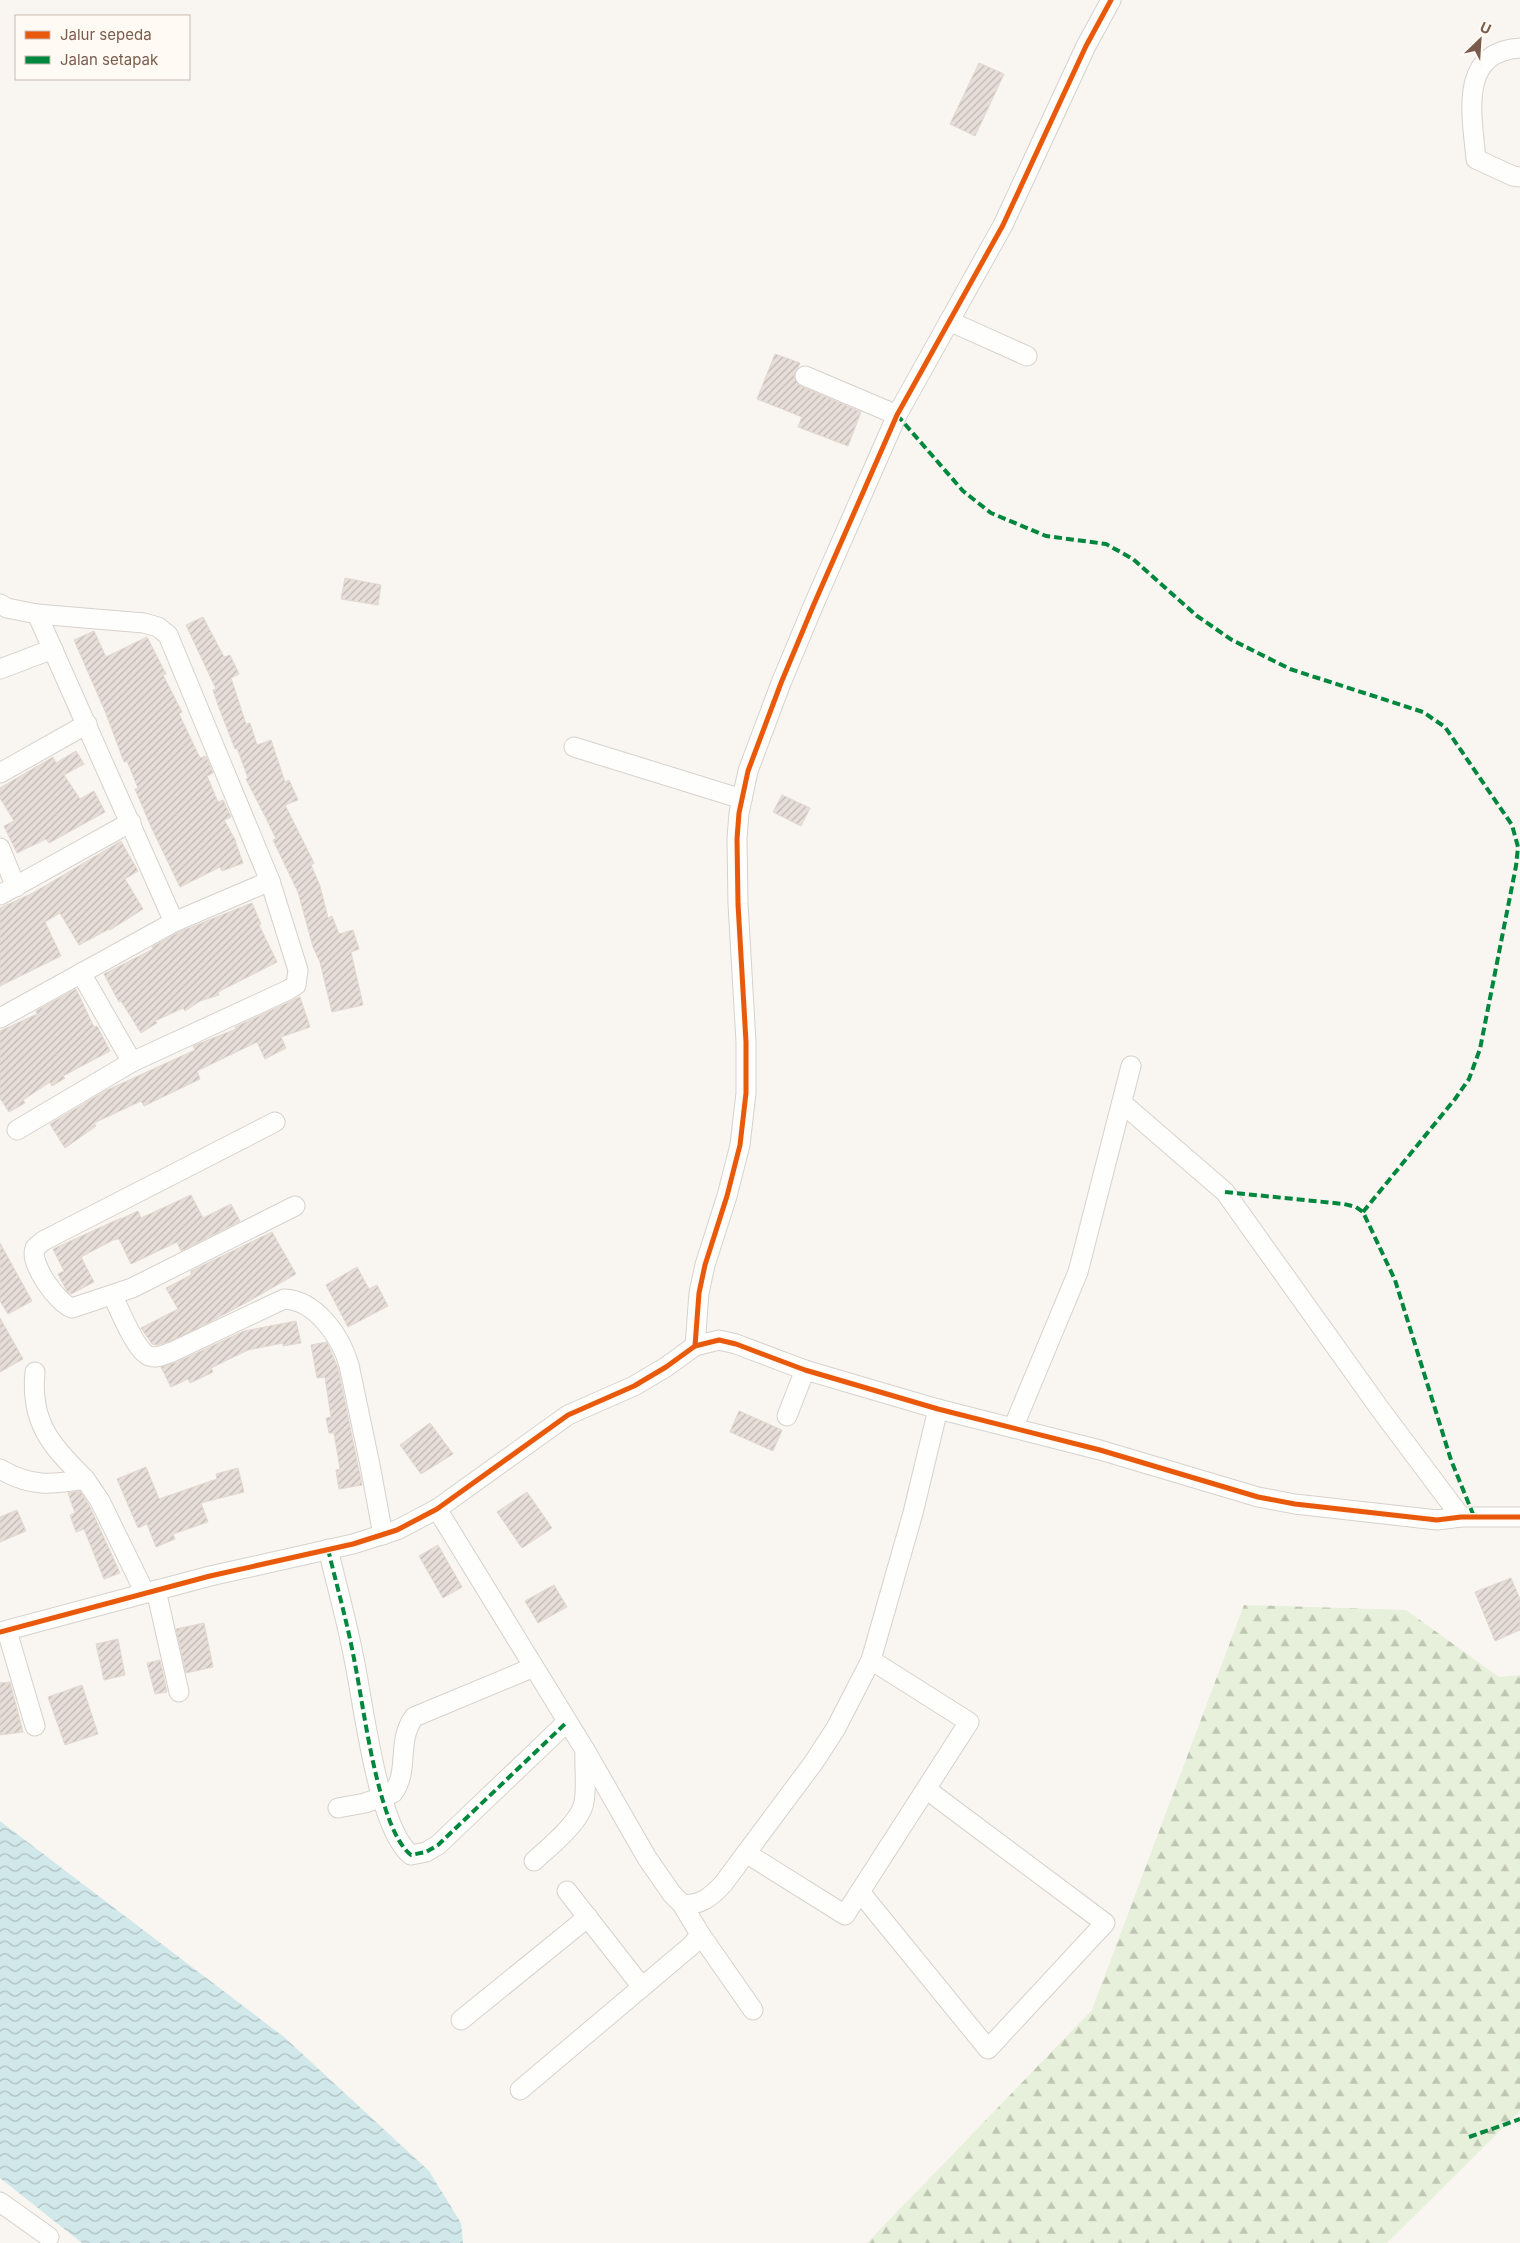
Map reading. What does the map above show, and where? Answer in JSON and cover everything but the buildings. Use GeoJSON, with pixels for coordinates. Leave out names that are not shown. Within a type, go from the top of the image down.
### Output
{"type":"FeatureCollection","features":[{"type":"Feature","properties":{"kind":"street"},"geometry":{"type":"LineString","coordinates":[[695,1346],[699,1293],[705,1265],[728,1196],[740,1145],[746,1093],[746,1042],[738,904],[737,839],[748,771],[781,682],[845,530],[897,415],[1003,225],[1086,46],[1111,0]]}},
{"type":"Feature","properties":{"kind":"street"},"geometry":{"type":"LineString","coordinates":[[1520,48],[1505,49],[1482,64],[1477,72],[1471,110],[1476,159],[1513,176],[1520,177]]}},
{"type":"Feature","properties":{"kind":"street"},"geometry":{"type":"LineString","coordinates":[[949,321],[1027,356]]}},
{"type":"Feature","properties":{"kind":"street"},"geometry":{"type":"LineString","coordinates":[[804,376],[897,415]]}},
{"type":"Feature","properties":{"kind":"street"},"geometry":{"type":"LineString","coordinates":[[0,604],[7,608],[37,614],[144,623],[158,627],[168,635],[270,881],[298,970],[296,985],[132,1062],[17,1130]]}},
{"type":"Feature","properties":{"kind":"street"},"geometry":{"type":"LineString","coordinates":[[37,614],[174,922]]}},
{"type":"Feature","properties":{"kind":"street"},"geometry":{"type":"LineString","coordinates":[[0,669],[53,649]]}},
{"type":"Feature","properties":{"kind":"street"},"geometry":{"type":"LineString","coordinates":[[0,773],[87,724]]}},
{"type":"Feature","properties":{"kind":"street"},"geometry":{"type":"LineString","coordinates":[[574,747],[742,799]]}},
{"type":"Feature","properties":{"kind":"street"},"geometry":{"type":"LineString","coordinates":[[0,848],[8,891],[131,822]]}},
{"type":"Feature","properties":{"kind":"street"},"geometry":{"type":"LineString","coordinates":[[0,1018],[174,922],[270,881]]}},
{"type":"Feature","properties":{"kind":"street"},"geometry":{"type":"LineString","coordinates":[[81,973],[132,1062]]}},
{"type":"Feature","properties":{"kind":"street"},"geometry":{"type":"LineString","coordinates":[[1013,1428],[1078,1272],[1131,1066]]}},
{"type":"Feature","properties":{"kind":"street"},"geometry":{"type":"LineString","coordinates":[[1122,1103],[1225,1192],[1380,1409],[1461,1518]]}},
{"type":"Feature","properties":{"kind":"street"},"geometry":{"type":"LineString","coordinates":[[275,1122],[43,1241],[35,1248],[33,1254],[38,1268],[65,1305],[72,1308],[113,1296],[295,1206]]}},
{"type":"Feature","properties":{"kind":"street"},"geometry":{"type":"LineString","coordinates":[[113,1296],[121,1315],[143,1351],[150,1356],[158,1357],[203,1338],[284,1299],[302,1302],[311,1307],[332,1331],[345,1350],[370,1465],[382,1535]]}},
{"type":"Feature","properties":{"kind":"street"},"geometry":{"type":"LineString","coordinates":[[35,1726],[3,1631],[150,1591],[382,1535],[414,1522],[437,1509],[568,1415],[634,1386],[666,1367],[695,1346],[719,1340],[736,1344],[805,1370],[938,1409],[1110,1452],[1258,1497],[1295,1504],[1437,1520],[1520,1517]]}},
{"type":"Feature","properties":{"kind":"street"},"geometry":{"type":"LineString","coordinates":[[787,1416],[805,1370]]}},
{"type":"Feature","properties":{"kind":"street"},"geometry":{"type":"LineString","coordinates":[[35,1372],[33,1391],[40,1422],[48,1439],[85,1479],[100,1501],[150,1591],[179,1692]]}},
{"type":"Feature","properties":{"kind":"street"},"geometry":{"type":"LineString","coordinates":[[682,1904],[690,1905],[700,1902],[715,1893],[821,1751],[836,1728],[871,1660],[913,1513],[938,1409]]}},
{"type":"Feature","properties":{"kind":"street"},"geometry":{"type":"LineString","coordinates":[[0,1469],[10,1475],[38,1484],[54,1484],[85,1479]]}},
{"type":"Feature","properties":{"kind":"street"},"geometry":{"type":"LineString","coordinates":[[437,1509],[585,1750],[647,1858],[672,1894],[682,1904],[700,1934],[753,2010]]}},
{"type":"Feature","properties":{"kind":"street"},"geometry":{"type":"LineString","coordinates":[[328,1549],[355,1662],[376,1778],[390,1822],[405,1850],[412,1856],[426,1852],[438,1845],[567,1722]]}},
{"type":"Feature","properties":{"kind":"street"},"geometry":{"type":"LineString","coordinates":[[746,1853],[845,1915],[860,1892],[969,1722],[871,1660]]}},
{"type":"Feature","properties":{"kind":"street"},"geometry":{"type":"LineString","coordinates":[[338,1808],[383,1798],[393,1793],[402,1777],[406,1729],[414,1717],[534,1667]]}},
{"type":"Feature","properties":{"kind":"street"},"geometry":{"type":"LineString","coordinates":[[534,1862],[569,1826],[580,1811],[584,1802],[585,1750]]}},
{"type":"Feature","properties":{"kind":"street"},"geometry":{"type":"LineString","coordinates":[[860,1892],[988,2049],[1105,1923],[926,1789]]}},
{"type":"Feature","properties":{"kind":"street"},"geometry":{"type":"LineString","coordinates":[[567,1891],[642,1987]]}},
{"type":"Feature","properties":{"kind":"street"},"geometry":{"type":"LineString","coordinates":[[461,2020],[588,1917]]}},
{"type":"Feature","properties":{"kind":"street"},"geometry":{"type":"LineString","coordinates":[[520,2090],[692,1945],[700,1934]]}},
{"type":"Feature","properties":{"kind":"street"},"geometry":{"type":"LineString","coordinates":[[0,2202],[49,2237]]}},
{"type":"Feature","properties":{"kind":"green space"},"geometry":{"type":"Polygon","coordinates":[[[1244,1605],[1406,1610],[1499,1677],[1520,1675],[1520,2111],[1387,2243],[867,2243],[1092,2010],[1244,1605]]]}},
{"type":"Feature","properties":{"kind":"water"},"geometry":{"type":"Polygon","coordinates":[[[0,1821],[284,2037],[429,2171],[461,2223],[463,2243],[82,2243],[0,2178],[0,1821]]]}},
{"type":"Feature","properties":{"kind":"marked path"},"geometry":{"type":"LineString","coordinates":[[897,415],[963,491],[991,513],[1046,536],[1106,544],[1133,559],[1197,616],[1232,640],[1290,669],[1423,712],[1445,727],[1512,825],[1518,847],[1516,866],[1480,1049],[1469,1079],[1455,1099],[1363,1212]]}},
{"type":"Feature","properties":{"kind":"marked path"},"geometry":{"type":"LineString","coordinates":[[1225,1192],[1344,1204],[1356,1207],[1363,1212],[1395,1280],[1451,1460],[1475,1519]]}},
{"type":"Feature","properties":{"kind":"marked path"},"geometry":{"type":"LineString","coordinates":[[328,1549],[349,1635],[381,1795],[399,1841],[411,1855],[426,1852],[438,1845],[567,1722]]}},
{"type":"Feature","properties":{"kind":"marked path"},"geometry":{"type":"LineString","coordinates":[[1469,2137],[1520,2119]]}},
{"type":"Feature","properties":{"kind":"cycle path"},"geometry":{"type":"LineString","coordinates":[[695,1346],[699,1293],[705,1265],[727,1196],[740,1145],[746,1093],[746,1042],[738,904],[737,839],[739,813],[748,771],[781,683],[814,604],[897,415],[1003,225],[1086,46],[1111,0]]}},
{"type":"Feature","properties":{"kind":"cycle path"},"geometry":{"type":"LineString","coordinates":[[0,1632],[210,1576],[353,1544],[397,1530],[437,1509],[568,1415],[634,1386],[666,1367],[695,1346],[719,1340],[736,1344],[805,1370],[938,1409],[1100,1450],[1258,1497],[1295,1504],[1437,1520],[1461,1517],[1520,1517]]}}]}
